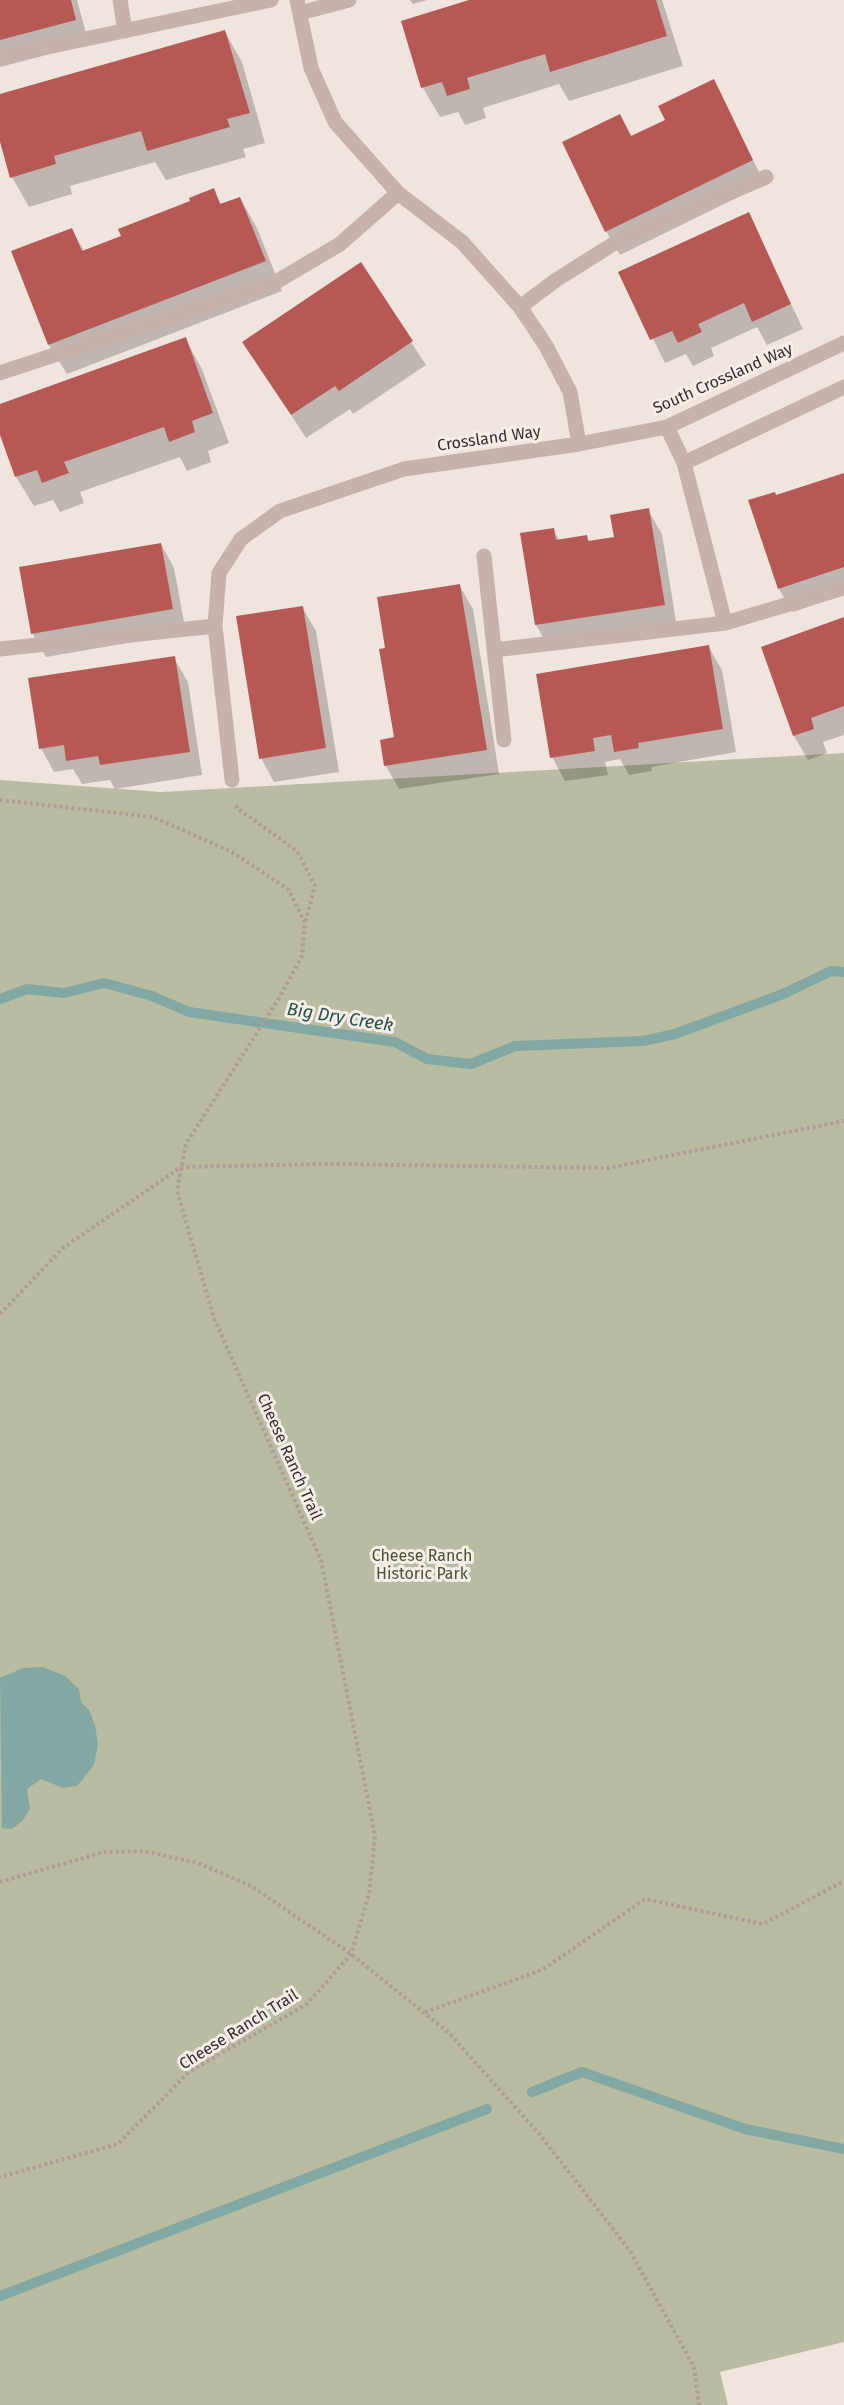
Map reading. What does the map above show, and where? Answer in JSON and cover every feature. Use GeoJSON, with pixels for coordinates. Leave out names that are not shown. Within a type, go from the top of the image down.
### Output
{"type":"FeatureCollection","features":[{"type":"Feature","properties":{"kind":"street"},"geometry":{"type":"LineString","coordinates":[[120,0],[124,31]]}},
{"type":"Feature","properties":{"kind":"street"},"geometry":{"type":"LineString","coordinates":[[0,57],[272,0]]}},
{"type":"Feature","properties":{"kind":"street"},"geometry":{"type":"LineString","coordinates":[[349,0],[298,6],[311,68],[335,122],[398,194],[462,242],[520,307],[546,346],[570,392],[579,444]]}},
{"type":"Feature","properties":{"kind":"street"},"geometry":{"type":"LineString","coordinates":[[520,307],[556,280],[618,241],[766,177]]}},
{"type":"Feature","properties":{"kind":"street"},"geometry":{"type":"LineString","coordinates":[[0,373],[276,282],[340,244],[398,194]]}},
{"type":"Feature","properties":{"kind":"street","name":"South Crossland Way"},"geometry":{"type":"LineString","coordinates":[[579,444],[667,427],[844,343]]}},
{"type":"Feature","properties":{"kind":"street"},"geometry":{"type":"LineString","coordinates":[[684,463],[844,387]]}},
{"type":"Feature","properties":{"kind":"street"},"geometry":{"type":"LineString","coordinates":[[667,427],[684,463],[725,623]]}},
{"type":"Feature","properties":{"kind":"street","name":"Crossland Way"},"geometry":{"type":"LineString","coordinates":[[232,780],[215,626],[219,573],[241,539],[280,511],[404,469],[579,444]]}},
{"type":"Feature","properties":{"kind":"street"},"geometry":{"type":"LineString","coordinates":[[484,556],[504,740]]}},
{"type":"Feature","properties":{"kind":"street"},"geometry":{"type":"LineString","coordinates":[[494,650],[725,623],[844,588]]}},
{"type":"Feature","properties":{"kind":"street"},"geometry":{"type":"LineString","coordinates":[[0,649],[215,626]]}},
{"type":"Feature","properties":{"kind":"path","name":"Cheese Ranch Trail"},"geometry":{"type":"LineString","coordinates":[[0,2177],[118,2144],[189,2072],[307,2004],[351,1954],[369,1894],[375,1836],[321,1560],[214,1318],[177,1191],[186,1144],[279,998],[302,956],[305,923],[315,885],[297,851],[237,808],[232,780]]}},
{"type":"Feature","properties":{"kind":"path"},"geometry":{"type":"LineString","coordinates":[[0,800],[153,817],[232,852],[289,890],[305,923]]}},
{"type":"Feature","properties":{"kind":"path"},"geometry":{"type":"LineString","coordinates":[[0,1314],[63,1248],[181,1167],[329,1164],[608,1168],[844,1121]]}},
{"type":"Feature","properties":{"kind":"path"},"geometry":{"type":"LineString","coordinates":[[0,1882],[104,1852],[143,1851],[198,1863],[250,1886],[351,1954],[449,2033],[541,2136],[630,2251],[694,2367],[699,2405]]}},
{"type":"Feature","properties":{"kind":"path"},"geometry":{"type":"LineString","coordinates":[[424,2013],[542,1970],[645,1899],[762,1924],[844,1881]]}},
{"type":"Feature","properties":{"kind":"green space","name":"Cheese Ranch Historic Park"},"geometry":{"type":"Polygon","coordinates":[[[844,753],[844,2342],[720,2372],[728,2405],[0,2405],[0,780],[161,792],[844,753]]]}},
{"type":"Feature","properties":{"kind":"water"},"geometry":{"type":"Polygon","coordinates":[[[43,1667],[65,1676],[79,1689],[81,1702],[89,1710],[95,1725],[98,1745],[94,1765],[77,1786],[63,1788],[41,1779],[27,1789],[30,1809],[22,1821],[12,1829],[2,1828],[0,1678],[23,1668],[43,1667]]]}},
{"type":"Feature","properties":{"kind":"building"},"geometry":{"type":"Polygon","coordinates":[[[0,0],[71,0],[76,20],[0,40],[0,0]]]}},
{"type":"Feature","properties":{"kind":"building"},"geometry":{"type":"Polygon","coordinates":[[[469,0],[656,0],[667,36],[550,72],[545,54],[467,78],[470,89],[447,96],[442,82],[421,88],[401,21],[469,0]]]}},
{"type":"Feature","properties":{"kind":"building"},"geometry":{"type":"Polygon","coordinates":[[[225,30],[250,113],[227,119],[230,127],[147,151],[141,131],[54,156],[56,164],[10,178],[0,142],[0,94],[225,30]]]}},
{"type":"Feature","properties":{"kind":"building"},"geometry":{"type":"Polygon","coordinates":[[[714,79],[753,160],[605,232],[562,142],[620,114],[631,136],[665,120],[658,106],[714,79]]]}},
{"type":"Feature","properties":{"kind":"building"},"geometry":{"type":"Polygon","coordinates":[[[214,188],[220,204],[240,197],[266,261],[48,345],[11,251],[72,228],[82,251],[121,236],[118,229],[190,201],[189,198],[214,188]]]}},
{"type":"Feature","properties":{"kind":"building"},"geometry":{"type":"Polygon","coordinates":[[[749,212],[791,304],[752,322],[744,303],[698,324],[702,332],[678,343],[672,331],[650,340],[618,272],[749,212]]]}},
{"type":"Feature","properties":{"kind":"building"},"geometry":{"type":"Polygon","coordinates":[[[361,262],[413,341],[339,391],[335,386],[291,415],[242,342],[361,262]]]}},
{"type":"Feature","properties":{"kind":"building"},"geometry":{"type":"Polygon","coordinates":[[[186,337],[213,413],[192,421],[195,432],[169,442],[164,427],[64,462],[69,473],[42,483],[37,470],[15,477],[0,435],[0,404],[186,337]]]}},
{"type":"Feature","properties":{"kind":"building"},"geometry":{"type":"Polygon","coordinates":[[[844,473],[844,567],[778,589],[748,500],[775,492],[776,495],[844,473]]]}},
{"type":"Feature","properties":{"kind":"building"},"geometry":{"type":"Polygon","coordinates":[[[649,508],[665,605],[535,625],[520,533],[554,528],[556,540],[587,535],[588,541],[614,537],[610,515],[649,508]]]}},
{"type":"Feature","properties":{"kind":"building"},"geometry":{"type":"Polygon","coordinates":[[[161,543],[173,609],[31,634],[19,567],[161,543]]]}},
{"type":"Feature","properties":{"kind":"building"},"geometry":{"type":"Polygon","coordinates":[[[460,584],[487,750],[384,766],[380,740],[394,737],[379,649],[385,648],[377,597],[460,584]]]}},
{"type":"Feature","properties":{"kind":"building"},"geometry":{"type":"Polygon","coordinates":[[[303,606],[326,748],[259,759],[236,616],[303,606]]]}},
{"type":"Feature","properties":{"kind":"building"},"geometry":{"type":"Polygon","coordinates":[[[844,617],[844,706],[811,718],[814,729],[793,736],[761,647],[844,617]]]}},
{"type":"Feature","properties":{"kind":"building"},"geometry":{"type":"Polygon","coordinates":[[[709,645],[723,729],[638,743],[639,748],[614,752],[611,735],[593,738],[595,751],[550,758],[536,674],[709,645]]]}},
{"type":"Feature","properties":{"kind":"building"},"geometry":{"type":"Polygon","coordinates":[[[175,656],[190,752],[100,765],[98,756],[66,761],[64,745],[39,749],[28,678],[175,656]]]}},
{"type":"Feature","properties":{"kind":"waterway","name":"Big Dry Creek"},"geometry":{"type":"LineString","coordinates":[[0,999],[27,989],[64,993],[104,983],[152,996],[189,1012],[395,1042],[427,1059],[471,1064],[515,1046],[643,1041],[675,1034],[783,994],[831,971],[844,972]]}},
{"type":"Feature","properties":{"kind":"waterway"},"geometry":{"type":"LineString","coordinates":[[532,2092],[582,2072],[745,2129],[844,2149]]}},
{"type":"Feature","properties":{"kind":"waterway"},"geometry":{"type":"LineString","coordinates":[[0,2296],[487,2109]]}}]}
